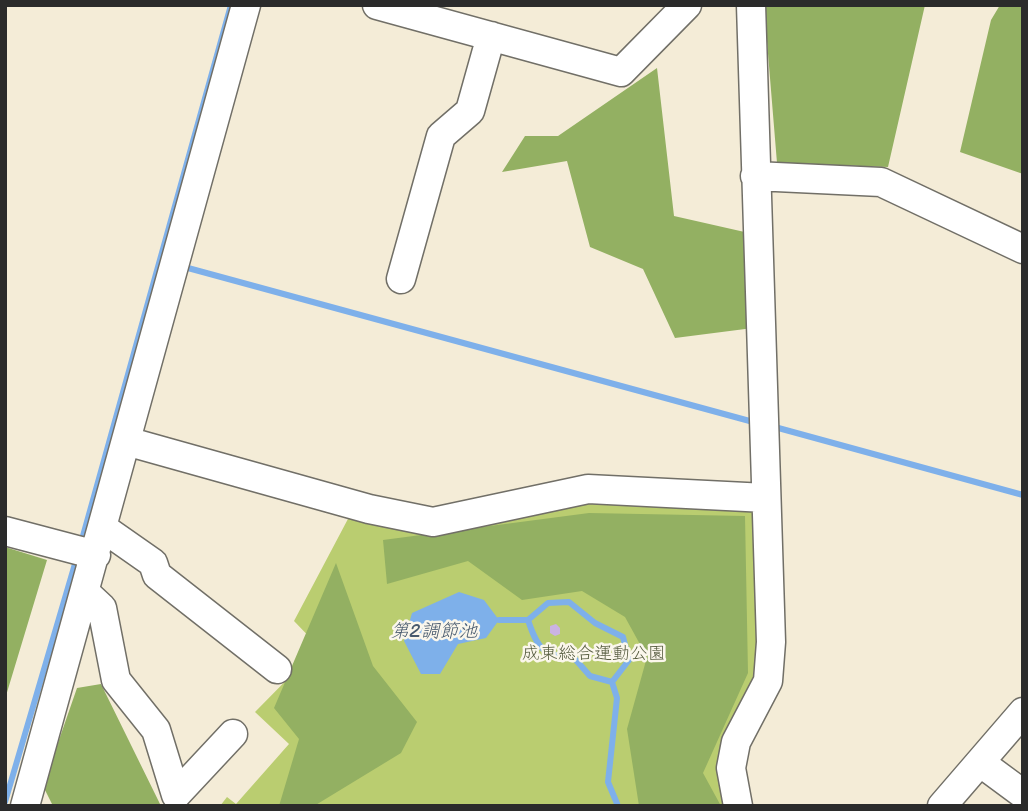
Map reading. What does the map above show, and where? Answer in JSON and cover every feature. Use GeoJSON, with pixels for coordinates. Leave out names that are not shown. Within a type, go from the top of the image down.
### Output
{"type":"FeatureCollection","features":[{"type":"Feature","properties":{"kind":"street"},"geometry":{"type":"LineString","coordinates":[[25,806],[86,593],[246,5]]}},
{"type":"Feature","properties":{"kind":"street"},"geometry":{"type":"LineString","coordinates":[[377,5],[621,72],[687,5]]}},
{"type":"Feature","properties":{"kind":"street"},"geometry":{"type":"LineString","coordinates":[[738,806],[731,768],[736,742],[768,681],[771,642],[747,8]]}},
{"type":"Feature","properties":{"kind":"street"},"geometry":{"type":"LineString","coordinates":[[401,279],[441,136],[470,111],[491,36]]}},
{"type":"Feature","properties":{"kind":"street"},"geometry":{"type":"LineString","coordinates":[[755,176],[881,182],[1023,249]]}},
{"type":"Feature","properties":{"kind":"street"},"geometry":{"type":"LineString","coordinates":[[126,441],[369,509],[433,522],[588,489],[766,498]]}},
{"type":"Feature","properties":{"kind":"street"},"geometry":{"type":"LineString","coordinates":[[103,528],[153,563],[157,575],[277,668]]}},
{"type":"Feature","properties":{"kind":"street"},"geometry":{"type":"LineString","coordinates":[[5,531],[96,555]]}},
{"type":"Feature","properties":{"kind":"street"},"geometry":{"type":"LineString","coordinates":[[86,593],[102,608],[116,680],[156,730],[176,795],[233,734]]}},
{"type":"Feature","properties":{"kind":"street"},"geometry":{"type":"LineString","coordinates":[[942,806],[1023,712]]}},
{"type":"Feature","properties":{"kind":"street"},"geometry":{"type":"LineString","coordinates":[[981,763],[1023,794]]}},
{"type":"Feature","properties":{"kind":"green space"},"geometry":{"type":"Polygon","coordinates":[[[764,5],[925,5],[888,167],[777,163],[764,5]]]}},
{"type":"Feature","properties":{"kind":"green space"},"geometry":{"type":"Polygon","coordinates":[[[1000,5],[1023,5],[1023,174],[960,152],[991,20],[1000,5]]]}},
{"type":"Feature","properties":{"kind":"green space"},"geometry":{"type":"Polygon","coordinates":[[[657,68],[674,216],[749,233],[753,328],[675,338],[643,269],[590,247],[567,161],[502,172],[525,136],[558,136],[657,68]]]}},
{"type":"Feature","properties":{"kind":"green space","name":"成東総合運動公園"},"geometry":{"type":"Polygon","coordinates":[[[589,500],[756,507],[763,661],[729,806],[220,806],[227,797],[236,804],[289,744],[255,712],[319,647],[294,621],[349,517],[589,500]]]}},
{"type":"Feature","properties":{"kind":"green space"},"geometry":{"type":"Polygon","coordinates":[[[589,513],[745,516],[748,673],[703,773],[721,806],[639,806],[627,729],[647,657],[625,617],[582,591],[522,600],[468,561],[387,584],[383,540],[589,513]]]}},
{"type":"Feature","properties":{"kind":"green space"},"geometry":{"type":"Polygon","coordinates":[[[5,547],[47,560],[5,699],[5,547]]]}},
{"type":"Feature","properties":{"kind":"green space"},"geometry":{"type":"Polygon","coordinates":[[[336,563],[373,666],[417,722],[401,753],[314,806],[279,806],[299,739],[274,708],[336,563]]]}},
{"type":"Feature","properties":{"kind":"green space"},"geometry":{"type":"Polygon","coordinates":[[[101,684],[161,806],[53,806],[43,786],[77,688],[101,684]]]}},
{"type":"Feature","properties":{"kind":"water","name":"第2調節池"},"geometry":{"type":"Polygon","coordinates":[[[459,592],[484,600],[499,620],[486,638],[458,644],[440,674],[421,674],[404,641],[412,613],[459,592]]]}},
{"type":"Feature","properties":{"kind":"building"},"geometry":{"type":"Polygon","coordinates":[[[556,624],[560,628],[560,634],[555,636],[550,633],[550,626],[556,624]]]}},
{"type":"Feature","properties":{"kind":"waterway"},"geometry":{"type":"LineString","coordinates":[[81,543],[231,5]]}},
{"type":"Feature","properties":{"kind":"waterway"},"geometry":{"type":"LineString","coordinates":[[188,268],[757,423]]}},
{"type":"Feature","properties":{"kind":"waterway"},"geometry":{"type":"LineString","coordinates":[[771,426],[1023,495]]}},
{"type":"Feature","properties":{"kind":"waterway"},"geometry":{"type":"LineString","coordinates":[[5,802],[77,557]]}},
{"type":"Feature","properties":{"kind":"waterway"},"geometry":{"type":"LineString","coordinates":[[528,620],[548,603],[569,602],[595,623],[623,637],[629,660],[612,682]]}},
{"type":"Feature","properties":{"kind":"waterway"},"geometry":{"type":"LineString","coordinates":[[499,620],[528,620],[543,649],[575,659],[590,676],[612,682],[617,698],[608,782],[618,806]]}}]}
